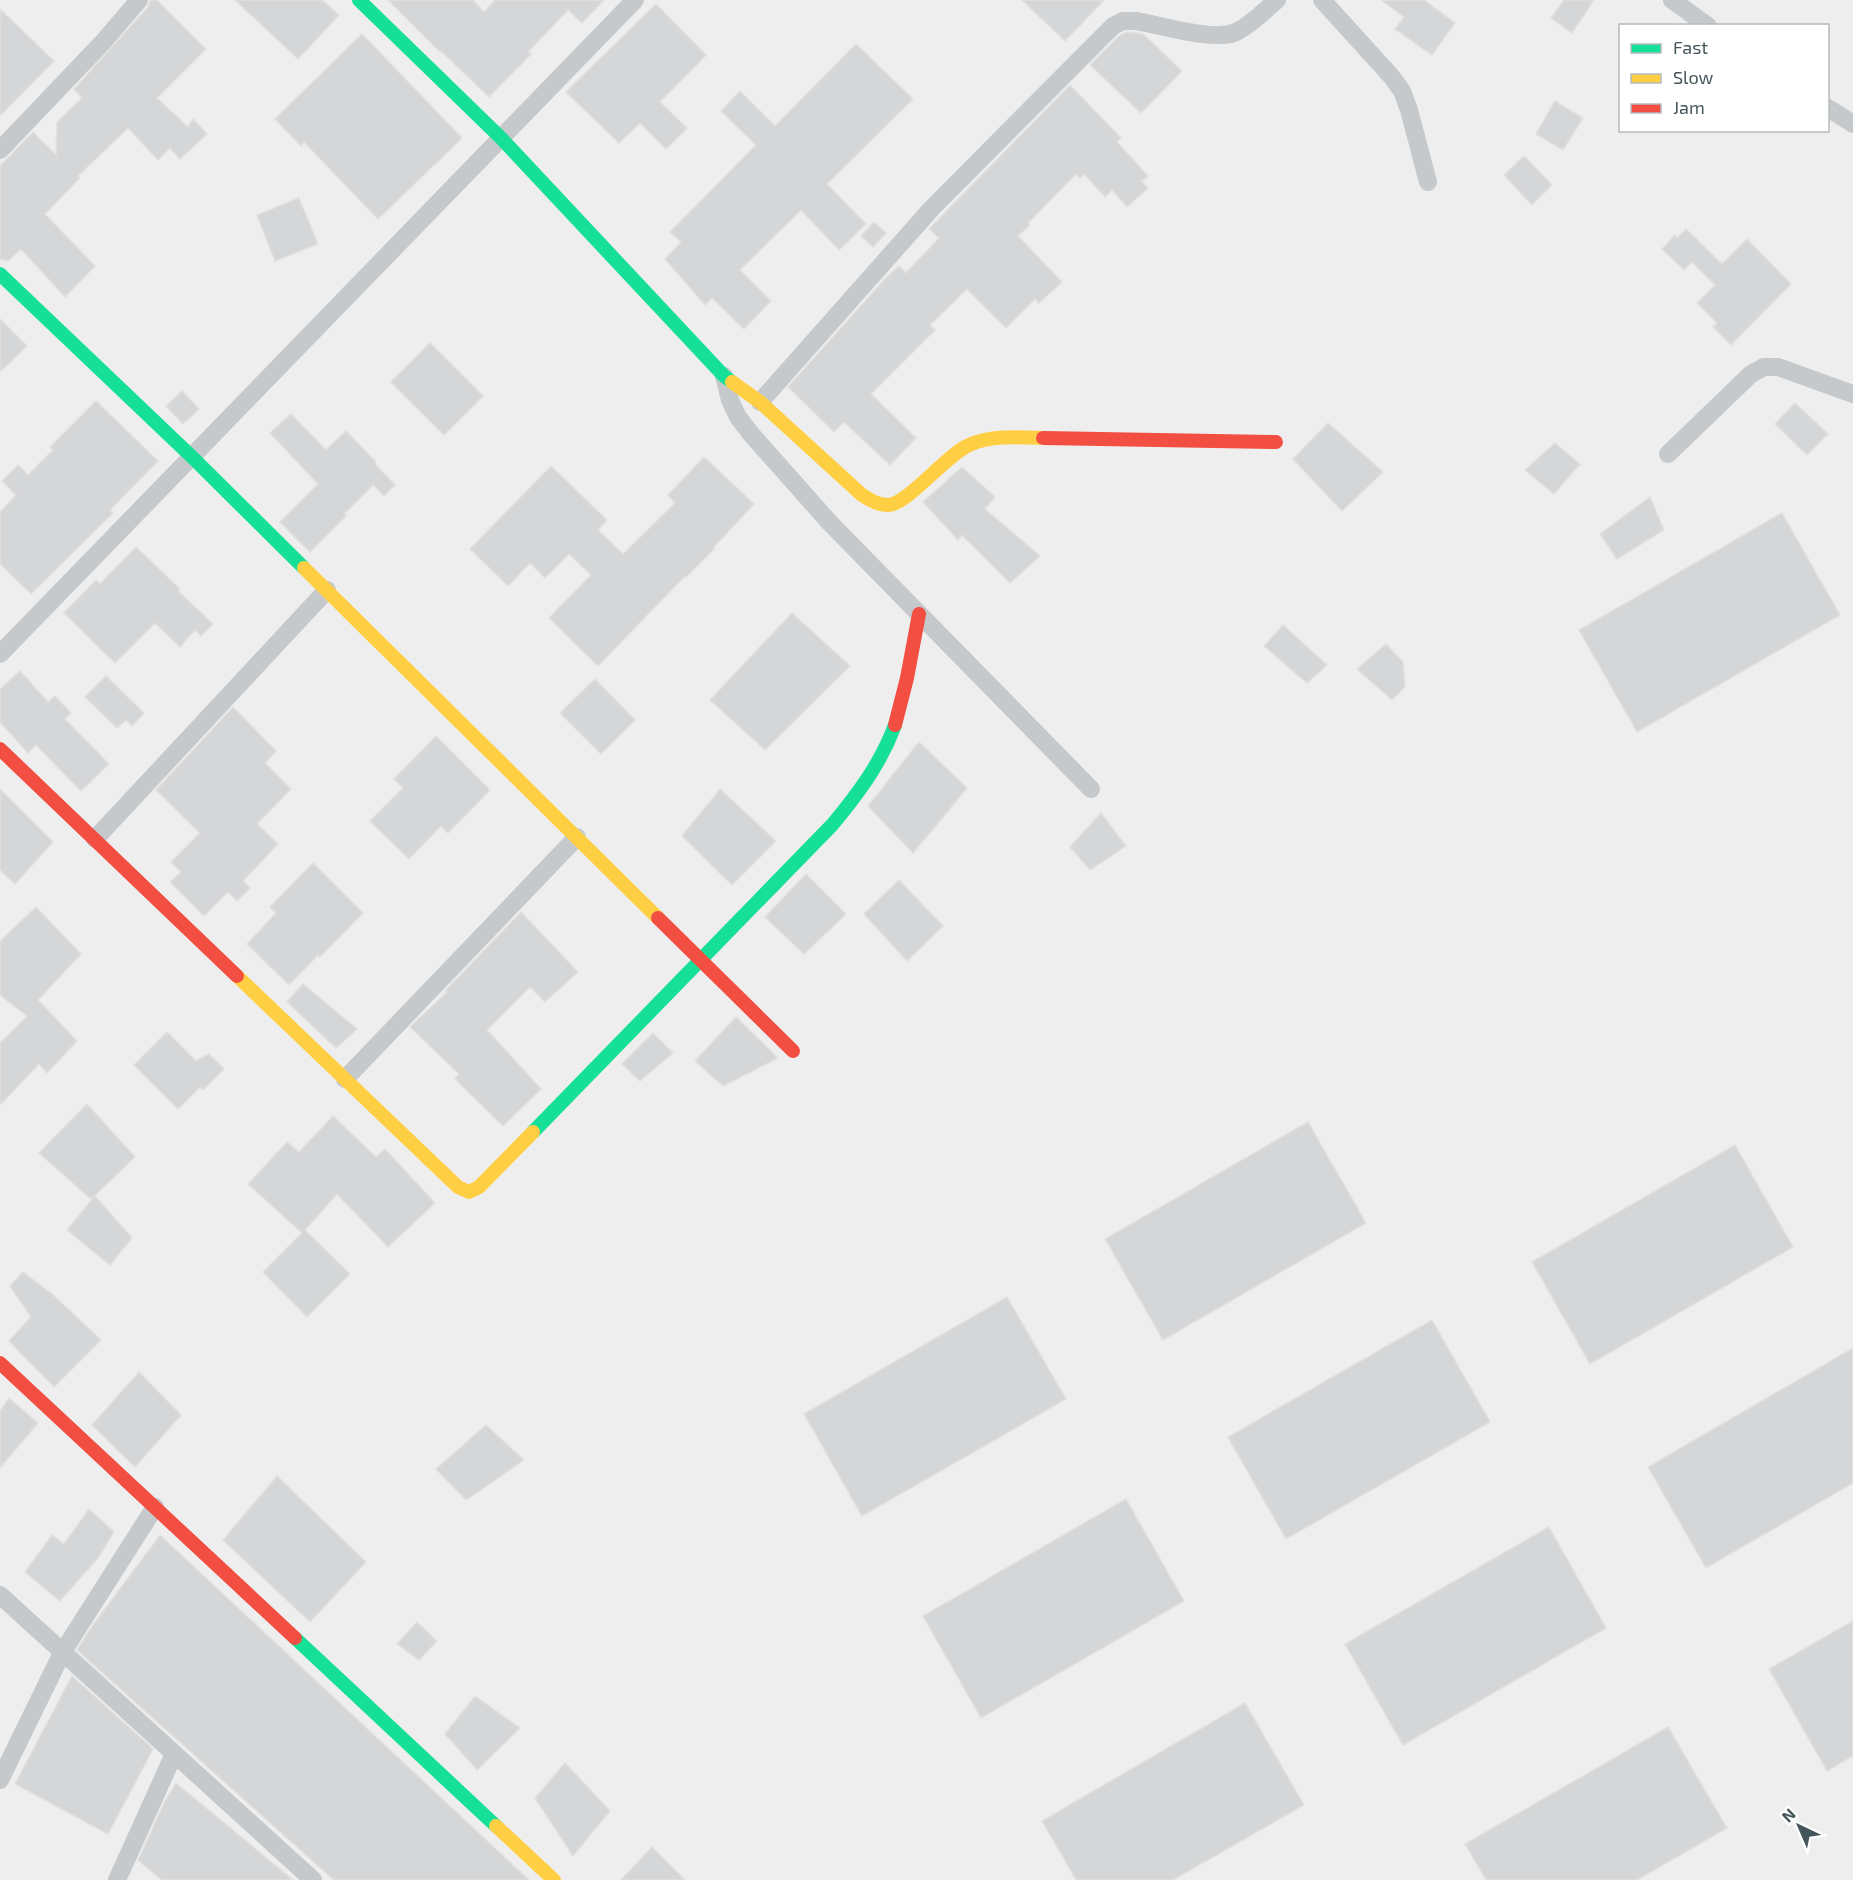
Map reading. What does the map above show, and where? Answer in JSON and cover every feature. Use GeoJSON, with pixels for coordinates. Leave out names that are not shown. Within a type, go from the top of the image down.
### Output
{"type":"FeatureCollection","features":[{"type":"Feature","properties":{"kind":"street"},"geometry":{"type":"LineString","coordinates":[[0,150],[103,42],[139,0]]}},
{"type":"Feature","properties":{"kind":"street"},"geometry":{"type":"LineString","coordinates":[[359,0],[501,138],[724,376],[760,402],[862,495],[876,502],[890,505],[903,499],[949,457],[970,444],[1008,437],[1276,442]]}},
{"type":"Feature","properties":{"kind":"street"},"geometry":{"type":"LineString","coordinates":[[0,654],[635,0]]}},
{"type":"Feature","properties":{"kind":"street"},"geometry":{"type":"LineString","coordinates":[[760,402],[932,208],[1113,27],[1123,21],[1136,21],[1222,36],[1236,32],[1250,23],[1277,0]]}},
{"type":"Feature","properties":{"kind":"street"},"geometry":{"type":"LineString","coordinates":[[1322,0],[1391,76],[1402,92],[1428,182]]}},
{"type":"Feature","properties":{"kind":"street"},"geometry":{"type":"LineString","coordinates":[[1672,0],[1704,24]]}},
{"type":"Feature","properties":{"kind":"street"},"geometry":{"type":"LineString","coordinates":[[1829,109],[1853,124]]}},
{"type":"Feature","properties":{"kind":"street"},"geometry":{"type":"LineString","coordinates":[[0,274],[191,456],[793,1051]]}},
{"type":"Feature","properties":{"kind":"street"},"geometry":{"type":"LineString","coordinates":[[1668,454],[1751,374],[1764,367],[1778,367],[1853,394]]}},
{"type":"Feature","properties":{"kind":"street"},"geometry":{"type":"LineString","coordinates":[[724,376],[730,400],[738,417],[830,523],[1091,789]]}},
{"type":"Feature","properties":{"kind":"street"},"geometry":{"type":"LineString","coordinates":[[95,839],[327,590]]}},
{"type":"Feature","properties":{"kind":"street"},"geometry":{"type":"LineString","coordinates":[[0,749],[458,1188],[469,1192],[479,1187],[703,960],[846,808],[868,780],[888,742],[903,701],[919,614]]}},
{"type":"Feature","properties":{"kind":"street"},"geometry":{"type":"LineString","coordinates":[[345,1079],[577,837]]}},
{"type":"Feature","properties":{"kind":"street"},"geometry":{"type":"LineString","coordinates":[[0,1363],[551,1879]]}},
{"type":"Feature","properties":{"kind":"street"},"geometry":{"type":"LineString","coordinates":[[0,1780],[62,1653],[155,1507]]}},
{"type":"Feature","properties":{"kind":"street"},"geometry":{"type":"LineString","coordinates":[[0,1595],[313,1880]]}},
{"type":"Feature","properties":{"kind":"street"},"geometry":{"type":"LineString","coordinates":[[117,1880],[174,1754]]}},
{"type":"Feature","properties":{"kind":"building"},"geometry":{"type":"Polygon","coordinates":[[[150,0],[157,0],[206,49],[157,98],[188,127],[193,119],[207,134],[180,159],[170,148],[158,160],[128,128],[78,176],[80,178],[45,214],[95,266],[65,297],[21,249],[8,261],[0,259],[0,166],[33,132],[56,155],[57,122],[82,98],[74,89],[148,7],[150,0]]]}},
{"type":"Feature","properties":{"kind":"building"},"geometry":{"type":"Polygon","coordinates":[[[235,0],[322,0],[339,15],[298,59],[235,0]]]}},
{"type":"Feature","properties":{"kind":"building"},"geometry":{"type":"Polygon","coordinates":[[[388,0],[473,0],[484,12],[495,0],[604,0],[582,23],[568,10],[528,52],[531,54],[489,97],[388,0]]]}},
{"type":"Feature","properties":{"kind":"building"},"geometry":{"type":"Polygon","coordinates":[[[1022,0],[1104,0],[1065,41],[1022,0]]]}},
{"type":"Feature","properties":{"kind":"building"},"geometry":{"type":"Polygon","coordinates":[[[1381,0],[1424,0],[1455,23],[1432,55],[1395,29],[1404,17],[1381,0]]]}},
{"type":"Feature","properties":{"kind":"building"},"geometry":{"type":"Polygon","coordinates":[[[1564,0],[1594,0],[1572,33],[1551,18],[1564,0]]]}},
{"type":"Feature","properties":{"kind":"building"},"geometry":{"type":"Polygon","coordinates":[[[656,4],[706,55],[660,102],[687,128],[666,149],[640,123],[619,143],[566,92],[656,4]]]}},
{"type":"Feature","properties":{"kind":"building"},"geometry":{"type":"Polygon","coordinates":[[[0,9],[54,61],[0,116],[0,9]]]}},
{"type":"Feature","properties":{"kind":"building"},"geometry":{"type":"Polygon","coordinates":[[[1126,32],[1143,34],[1182,71],[1141,113],[1090,65],[1120,35],[1126,32]]]}},
{"type":"Feature","properties":{"kind":"building"},"geometry":{"type":"Polygon","coordinates":[[[362,34],[462,138],[378,219],[304,142],[301,146],[275,119],[362,34]]]}},
{"type":"Feature","properties":{"kind":"building"},"geometry":{"type":"Polygon","coordinates":[[[856,44],[913,99],[827,184],[866,224],[839,250],[801,210],[740,270],[771,301],[744,329],[712,298],[705,305],[665,259],[681,242],[670,232],[756,145],[721,111],[740,91],[775,126],[856,44]]]}},
{"type":"Feature","properties":{"kind":"building"},"geometry":{"type":"Polygon","coordinates":[[[1070,85],[1121,138],[1117,142],[1148,176],[1142,181],[1148,188],[1127,207],[1112,190],[1105,197],[1084,174],[1080,178],[1076,174],[1018,236],[1062,282],[1039,303],[1035,299],[1006,328],[967,289],[930,325],[935,330],[871,394],[916,438],[890,465],[844,422],[834,432],[788,387],[885,279],[899,266],[906,273],[939,238],[929,229],[1070,85]]]}},
{"type":"Feature","properties":{"kind":"building"},"geometry":{"type":"Polygon","coordinates":[[[1555,101],[1583,118],[1563,150],[1536,134],[1555,101]]]}},
{"type":"Feature","properties":{"kind":"building"},"geometry":{"type":"Polygon","coordinates":[[[1524,156],[1552,185],[1532,205],[1504,175],[1524,156]]]}},
{"type":"Feature","properties":{"kind":"building"},"geometry":{"type":"Polygon","coordinates":[[[299,198],[318,244],[275,261],[257,215],[299,198]]]}},
{"type":"Feature","properties":{"kind":"building"},"geometry":{"type":"Polygon","coordinates":[[[874,222],[886,233],[873,247],[861,236],[874,222]]]}},
{"type":"Feature","properties":{"kind":"building"},"geometry":{"type":"Polygon","coordinates":[[[1686,229],[1722,264],[1747,239],[1791,284],[1731,345],[1713,327],[1717,323],[1697,303],[1715,285],[1692,262],[1684,270],[1662,249],[1675,235],[1677,238],[1686,229]]]}},
{"type":"Feature","properties":{"kind":"building"},"geometry":{"type":"Polygon","coordinates":[[[0,319],[27,346],[0,372],[0,319]]]}},
{"type":"Feature","properties":{"kind":"building"},"geometry":{"type":"Polygon","coordinates":[[[430,343],[483,396],[444,435],[391,382],[430,343]]]}},
{"type":"Feature","properties":{"kind":"building"},"geometry":{"type":"Polygon","coordinates":[[[182,391],[199,409],[183,424],[166,406],[182,391]]]}},
{"type":"Feature","properties":{"kind":"building"},"geometry":{"type":"Polygon","coordinates":[[[96,401],[158,461],[110,510],[113,513],[31,594],[0,564],[0,512],[16,495],[2,481],[18,465],[28,475],[53,450],[50,447],[96,401]]]}},
{"type":"Feature","properties":{"kind":"building"},"geometry":{"type":"Polygon","coordinates":[[[1795,403],[1828,434],[1807,455],[1775,424],[1795,403]]]}},
{"type":"Feature","properties":{"kind":"building"},"geometry":{"type":"Polygon","coordinates":[[[291,414],[326,450],[346,431],[395,485],[384,496],[373,485],[310,552],[280,522],[318,484],[270,433],[291,414]]]}},
{"type":"Feature","properties":{"kind":"building"},"geometry":{"type":"Polygon","coordinates":[[[1328,423],[1383,472],[1342,511],[1293,459],[1328,423]]]}},
{"type":"Feature","properties":{"kind":"building"},"geometry":{"type":"Polygon","coordinates":[[[1555,443],[1580,464],[1554,494],[1525,470],[1555,443]]]}},
{"type":"Feature","properties":{"kind":"building"},"geometry":{"type":"Polygon","coordinates":[[[704,457],[754,504],[714,549],[598,666],[549,618],[591,575],[569,554],[545,578],[530,563],[508,586],[470,549],[551,466],[607,520],[598,530],[623,554],[675,503],[668,495],[704,457]]]}},
{"type":"Feature","properties":{"kind":"building"},"geometry":{"type":"Polygon","coordinates":[[[962,467],[995,497],[985,509],[1040,556],[1010,583],[962,535],[958,540],[923,502],[962,467]]]}},
{"type":"Feature","properties":{"kind":"building"},"geometry":{"type":"Polygon","coordinates":[[[1650,497],[1664,530],[1617,559],[1600,534],[1650,497]]]}},
{"type":"Feature","properties":{"kind":"building"},"geometry":{"type":"Polygon","coordinates":[[[1782,513],[1840,615],[1637,732],[1579,630],[1782,513]]]}},
{"type":"Feature","properties":{"kind":"building"},"geometry":{"type":"Polygon","coordinates":[[[136,547],[213,624],[201,636],[195,630],[180,647],[155,623],[115,663],[64,613],[96,580],[100,584],[136,547]]]}},
{"type":"Feature","properties":{"kind":"building"},"geometry":{"type":"Polygon","coordinates":[[[792,613],[850,666],[765,750],[710,700],[792,613]]]}},
{"type":"Feature","properties":{"kind":"building"},"geometry":{"type":"Polygon","coordinates":[[[1283,625],[1327,665],[1307,683],[1264,646],[1283,625]]]}},
{"type":"Feature","properties":{"kind":"building"},"geometry":{"type":"Polygon","coordinates":[[[1386,644],[1403,662],[1405,687],[1392,700],[1357,669],[1386,644]]]}},
{"type":"Feature","properties":{"kind":"building"},"geometry":{"type":"Polygon","coordinates":[[[20,671],[48,702],[55,696],[71,713],[65,719],[109,764],[81,791],[36,745],[28,753],[0,722],[0,689],[20,671]]]}},
{"type":"Feature","properties":{"kind":"building"},"geometry":{"type":"Polygon","coordinates":[[[106,676],[144,713],[132,726],[126,720],[117,728],[85,697],[106,676]]]}},
{"type":"Feature","properties":{"kind":"building"},"geometry":{"type":"Polygon","coordinates":[[[595,679],[635,720],[601,754],[560,713],[595,679]]]}},
{"type":"Feature","properties":{"kind":"building"},"geometry":{"type":"Polygon","coordinates":[[[233,707],[276,751],[265,763],[291,789],[257,824],[278,844],[243,881],[250,888],[237,901],[228,892],[204,916],[170,882],[181,872],[171,862],[200,833],[156,790],[233,707]]]}},
{"type":"Feature","properties":{"kind":"building"},"geometry":{"type":"Polygon","coordinates":[[[436,736],[490,790],[448,833],[441,826],[409,859],[370,821],[403,788],[394,779],[436,736]]]}},
{"type":"Feature","properties":{"kind":"building"},"geometry":{"type":"Polygon","coordinates":[[[919,742],[967,788],[913,853],[868,806],[919,742]]]}},
{"type":"Feature","properties":{"kind":"building"},"geometry":{"type":"Polygon","coordinates":[[[0,789],[53,842],[15,884],[0,870],[0,789]]]}},
{"type":"Feature","properties":{"kind":"building"},"geometry":{"type":"Polygon","coordinates":[[[720,789],[776,841],[732,885],[682,836],[720,789]]]}},
{"type":"Feature","properties":{"kind":"building"},"geometry":{"type":"Polygon","coordinates":[[[1101,813],[1126,846],[1090,870],[1070,847],[1101,813]]]}},
{"type":"Feature","properties":{"kind":"building"},"geometry":{"type":"Polygon","coordinates":[[[313,863],[363,913],[289,985],[247,944],[276,913],[270,907],[313,863]]]}},
{"type":"Feature","properties":{"kind":"building"},"geometry":{"type":"Polygon","coordinates":[[[806,874],[846,914],[804,954],[765,917],[806,874]]]}},
{"type":"Feature","properties":{"kind":"building"},"geometry":{"type":"Polygon","coordinates":[[[899,880],[943,926],[907,961],[864,914],[899,880]]]}},
{"type":"Feature","properties":{"kind":"building"},"geometry":{"type":"Polygon","coordinates":[[[36,907],[81,954],[38,1000],[77,1041],[47,1073],[39,1064],[0,1105],[0,1043],[27,1016],[0,995],[0,941],[36,907]]]}},
{"type":"Feature","properties":{"kind":"building"},"geometry":{"type":"Polygon","coordinates":[[[521,912],[578,972],[545,1002],[530,987],[487,1030],[541,1089],[503,1126],[455,1079],[459,1074],[410,1027],[447,992],[446,990],[521,912]]]}},
{"type":"Feature","properties":{"kind":"building"},"geometry":{"type":"Polygon","coordinates":[[[303,984],[357,1029],[336,1048],[287,1002],[303,984]]]}},
{"type":"Feature","properties":{"kind":"building"},"geometry":{"type":"Polygon","coordinates":[[[736,1017],[778,1058],[723,1086],[695,1061],[736,1017]]]}},
{"type":"Feature","properties":{"kind":"building"},"geometry":{"type":"Polygon","coordinates":[[[167,1032],[196,1061],[209,1054],[224,1069],[203,1090],[200,1087],[178,1109],[134,1065],[167,1032]]]}},
{"type":"Feature","properties":{"kind":"building"},"geometry":{"type":"Polygon","coordinates":[[[653,1033],[673,1053],[640,1081],[622,1064],[653,1033]]]}},
{"type":"Feature","properties":{"kind":"building"},"geometry":{"type":"Polygon","coordinates":[[[87,1104],[135,1157],[91,1199],[39,1153],[87,1104]]]}},
{"type":"Feature","properties":{"kind":"building"},"geometry":{"type":"Polygon","coordinates":[[[333,1116],[376,1157],[385,1149],[435,1203],[388,1247],[337,1194],[305,1230],[350,1274],[307,1317],[263,1272],[302,1233],[248,1184],[287,1142],[299,1152],[333,1116]]]}},
{"type":"Feature","properties":{"kind":"building"},"geometry":{"type":"Polygon","coordinates":[[[1308,1122],[1366,1223],[1163,1340],[1105,1239],[1308,1122]]]}},
{"type":"Feature","properties":{"kind":"building"},"geometry":{"type":"Polygon","coordinates":[[[1735,1145],[1793,1247],[1590,1364],[1532,1262],[1735,1145]]]}},
{"type":"Feature","properties":{"kind":"building"},"geometry":{"type":"Polygon","coordinates":[[[95,1196],[132,1238],[110,1265],[67,1230],[95,1196]]]}},
{"type":"Feature","properties":{"kind":"building"},"geometry":{"type":"Polygon","coordinates":[[[23,1272],[52,1294],[101,1340],[54,1387],[9,1341],[31,1317],[10,1286],[23,1272]]]}},
{"type":"Feature","properties":{"kind":"building"},"geometry":{"type":"Polygon","coordinates":[[[1007,1297],[1066,1399],[862,1516],[804,1414],[1007,1297]]]}},
{"type":"Feature","properties":{"kind":"building"},"geometry":{"type":"Polygon","coordinates":[[[1432,1320],[1490,1422],[1286,1539],[1228,1437],[1432,1320]]]}},
{"type":"Feature","properties":{"kind":"building"},"geometry":{"type":"Polygon","coordinates":[[[1853,1348],[1853,1483],[1706,1568],[1648,1467],[1853,1348]]]}},
{"type":"Feature","properties":{"kind":"building"},"geometry":{"type":"Polygon","coordinates":[[[139,1372],[181,1415],[135,1467],[92,1425],[139,1372]]]}},
{"type":"Feature","properties":{"kind":"building"},"geometry":{"type":"Polygon","coordinates":[[[9,1398],[38,1423],[0,1468],[0,1411],[9,1398]]]}},
{"type":"Feature","properties":{"kind":"building"},"geometry":{"type":"Polygon","coordinates":[[[486,1425],[524,1460],[466,1500],[436,1469],[486,1425]]]}},
{"type":"Feature","properties":{"kind":"building"},"geometry":{"type":"Polygon","coordinates":[[[277,1476],[366,1562],[310,1622],[223,1540],[277,1476]]]}},
{"type":"Feature","properties":{"kind":"building"},"geometry":{"type":"Polygon","coordinates":[[[1126,1499],[1184,1601],[981,1718],[923,1616],[1126,1499]]]}},
{"type":"Feature","properties":{"kind":"building"},"geometry":{"type":"Polygon","coordinates":[[[89,1509],[114,1532],[98,1558],[60,1601],[25,1572],[52,1535],[64,1544],[89,1509]]]}},
{"type":"Feature","properties":{"kind":"building"},"geometry":{"type":"Polygon","coordinates":[[[1549,1527],[1606,1628],[1403,1745],[1345,1644],[1549,1527]]]}},
{"type":"Feature","properties":{"kind":"building"},"geometry":{"type":"Polygon","coordinates":[[[160,1535],[529,1880],[334,1880],[77,1650],[160,1535]]]}},
{"type":"Feature","properties":{"kind":"building"},"geometry":{"type":"Polygon","coordinates":[[[1853,1621],[1853,1756],[1827,1771],[1769,1669],[1853,1621]]]}},
{"type":"Feature","properties":{"kind":"building"},"geometry":{"type":"Polygon","coordinates":[[[417,1622],[437,1641],[419,1660],[397,1644],[417,1622]]]}},
{"type":"Feature","properties":{"kind":"building"},"geometry":{"type":"Polygon","coordinates":[[[72,1676],[153,1749],[108,1834],[15,1784],[72,1676]]]}},
{"type":"Feature","properties":{"kind":"building"},"geometry":{"type":"Polygon","coordinates":[[[475,1696],[520,1728],[477,1770],[445,1734],[475,1696]]]}},
{"type":"Feature","properties":{"kind":"building"},"geometry":{"type":"Polygon","coordinates":[[[1245,1703],[1304,1805],[1173,1880],[1076,1880],[1042,1821],[1245,1703]]]}},
{"type":"Feature","properties":{"kind":"building"},"geometry":{"type":"Polygon","coordinates":[[[1668,1727],[1727,1828],[1637,1880],[1486,1880],[1465,1844],[1668,1727]]]}},
{"type":"Feature","properties":{"kind":"building"},"geometry":{"type":"Polygon","coordinates":[[[565,1763],[610,1811],[573,1856],[535,1798],[565,1763]]]}},
{"type":"Feature","properties":{"kind":"building"},"geometry":{"type":"Polygon","coordinates":[[[176,1783],[293,1880],[162,1880],[138,1860],[165,1801],[176,1783]]]}},
{"type":"Feature","properties":{"kind":"building"},"geometry":{"type":"Polygon","coordinates":[[[652,1847],[685,1880],[621,1880],[652,1847]]]}},
{"type":"Feature","properties":{"kind":"traffic: fast"},"geometry":{"type":"LineString","coordinates":[[359,0],[501,138],[732,382]]}},
{"type":"Feature","properties":{"kind":"traffic: fast"},"geometry":{"type":"LineString","coordinates":[[0,274],[191,456],[304,568]]}},
{"type":"Feature","properties":{"kind":"traffic: fast"},"geometry":{"type":"LineString","coordinates":[[533,1132],[832,825],[868,778],[895,725]]}},
{"type":"Feature","properties":{"kind":"traffic: fast"},"geometry":{"type":"LineString","coordinates":[[295,1638],[496,1826]]}},
{"type":"Feature","properties":{"kind":"traffic: slow"},"geometry":{"type":"LineString","coordinates":[[732,382],[760,402],[862,495],[884,505],[896,503],[905,497],[969,445],[996,438],[1043,438]]}},
{"type":"Feature","properties":{"kind":"traffic: slow"},"geometry":{"type":"LineString","coordinates":[[304,568],[658,918]]}},
{"type":"Feature","properties":{"kind":"traffic: slow"},"geometry":{"type":"LineString","coordinates":[[237,976],[458,1187],[469,1192],[479,1187],[533,1132]]}},
{"type":"Feature","properties":{"kind":"traffic: slow"},"geometry":{"type":"LineString","coordinates":[[496,1826],[554,1880]]}},
{"type":"Feature","properties":{"kind":"traffic: jam"},"geometry":{"type":"LineString","coordinates":[[1043,438],[1276,442]]}},
{"type":"Feature","properties":{"kind":"traffic: jam"},"geometry":{"type":"LineString","coordinates":[[895,725],[919,614]]}},
{"type":"Feature","properties":{"kind":"traffic: jam"},"geometry":{"type":"LineString","coordinates":[[0,749],[237,976]]}},
{"type":"Feature","properties":{"kind":"traffic: jam"},"geometry":{"type":"LineString","coordinates":[[658,918],[793,1051]]}},
{"type":"Feature","properties":{"kind":"traffic: jam"},"geometry":{"type":"LineString","coordinates":[[0,1363],[295,1638]]}}]}
